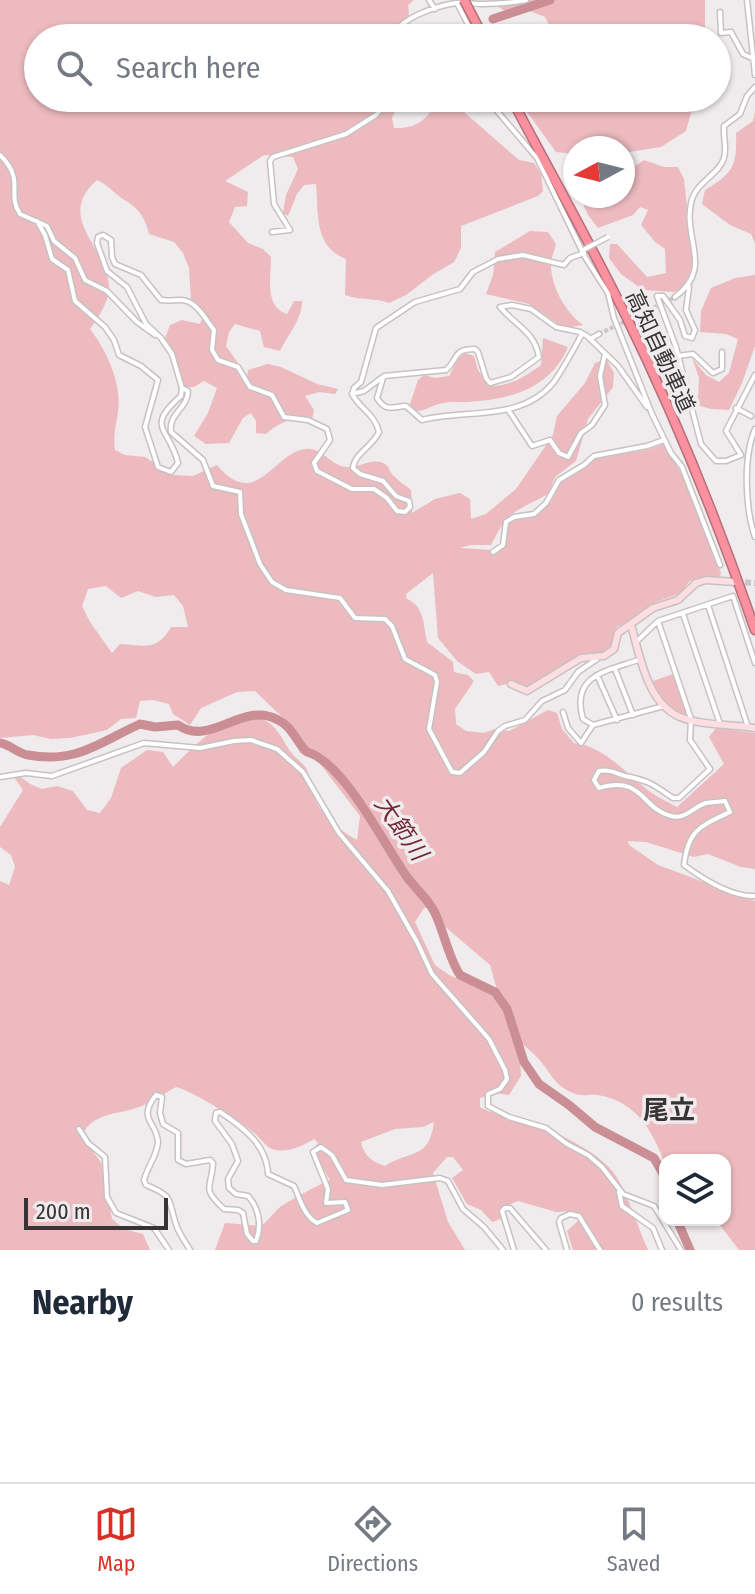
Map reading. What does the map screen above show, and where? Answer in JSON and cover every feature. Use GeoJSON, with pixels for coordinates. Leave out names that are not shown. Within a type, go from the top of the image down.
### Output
{"type":"FeatureCollection","features":[{"type":"Feature","properties":{"kind":"highway"},"geometry":{"type":"LineString","coordinates":[[460,1],[472,24]]}},
{"type":"Feature","properties":{"kind":"highway","name":"高知自動車道"},"geometry":{"type":"LineString","coordinates":[[520,112],[651,370],[698,476],[755,630]]}},
{"type":"Feature","properties":{"kind":"highway","name":"高知自動車道"},"geometry":{"type":"LineString","coordinates":[[521,112],[628,310],[712,502],[755,616]]}},
{"type":"Feature","properties":{"kind":"street"},"geometry":{"type":"LineString","coordinates":[[429,0],[435,9]]}},
{"type":"Feature","properties":{"kind":"street"},"geometry":{"type":"LineString","coordinates":[[403,24],[460,1],[482,4],[526,0]]}},
{"type":"Feature","properties":{"kind":"street"},"geometry":{"type":"LineString","coordinates":[[755,3],[747,2],[755,75]]}},
{"type":"Feature","properties":{"kind":"street"},"geometry":{"type":"LineString","coordinates":[[720,12],[721,24]]}},
{"type":"Feature","properties":{"kind":"street"},"geometry":{"type":"LineString","coordinates":[[731,32],[743,54],[754,59]]}},
{"type":"Feature","properties":{"kind":"street"},"geometry":{"type":"LineString","coordinates":[[657,296],[665,298],[680,320],[685,336],[692,338],[695,330],[686,310],[696,264],[690,209],[692,199],[703,181],[720,165],[725,151],[724,126],[740,114],[747,96],[755,87]]}},
{"type":"Feature","properties":{"kind":"street"},"geometry":{"type":"LineString","coordinates":[[272,232],[290,230],[274,204],[270,161],[273,157],[346,134],[379,112]]}},
{"type":"Feature","properties":{"kind":"street"},"geometry":{"type":"LineString","coordinates":[[498,112],[537,158],[608,293],[614,318],[652,414],[682,467],[720,565]]}},
{"type":"Feature","properties":{"kind":"street"},"geometry":{"type":"LineString","coordinates":[[0,155],[11,166],[15,177],[17,211],[47,226],[54,241],[75,258],[85,280],[107,291],[137,322],[161,338]]}},
{"type":"Feature","properties":{"kind":"street"},"geometry":{"type":"LineString","coordinates":[[37,221],[52,259],[68,270],[75,301],[105,327],[121,357],[141,366],[158,380],[145,427],[158,467],[171,472],[178,463],[161,418],[165,410],[181,396],[182,388],[172,354],[146,324],[127,287],[107,271],[97,243],[98,237],[103,235],[111,240],[115,264],[141,275],[161,300],[188,301],[196,306],[214,330],[212,350],[218,360],[238,367],[250,387],[272,395],[284,417],[308,420],[327,429],[330,442],[315,461],[317,471],[352,489],[374,489],[387,498],[397,511],[405,512],[410,507],[409,501],[396,496],[383,481],[360,474],[353,468],[354,461],[374,442],[379,432],[369,411],[354,400],[352,394],[361,382],[376,328],[415,302],[460,289],[473,272],[498,259],[523,255],[564,265],[570,258],[608,237]]}},
{"type":"Feature","properties":{"kind":"street"},"geometry":{"type":"LineString","coordinates":[[675,297],[689,287]]}},
{"type":"Feature","properties":{"kind":"street"},"geometry":{"type":"LineString","coordinates":[[654,289],[677,356],[701,444],[720,463],[741,455],[726,431],[755,375]]}},
{"type":"Feature","properties":{"kind":"street"},"geometry":{"type":"LineString","coordinates":[[352,394],[364,391],[384,376],[446,370],[463,349],[478,352],[490,383],[511,377],[539,357],[531,336],[504,313],[500,307],[503,305],[531,309],[556,327],[583,333],[628,379],[652,414]]}},
{"type":"Feature","properties":{"kind":"street"},"geometry":{"type":"LineString","coordinates":[[384,376],[377,398],[383,407],[406,406],[422,420],[447,414],[509,411],[545,391],[555,381],[583,333]]}},
{"type":"Feature","properties":{"kind":"street"},"geometry":{"type":"LineString","coordinates":[[590,339],[599,334]]}},
{"type":"Feature","properties":{"kind":"street"},"geometry":{"type":"LineString","coordinates":[[677,356],[693,354],[713,373],[722,369],[722,352]]}},
{"type":"Feature","properties":{"kind":"street"},"geometry":{"type":"LineString","coordinates":[[509,411],[532,446],[550,440],[559,453],[568,457],[581,433],[592,425],[605,405],[600,376],[605,353]]}},
{"type":"Feature","properties":{"kind":"street"},"geometry":{"type":"LineString","coordinates":[[182,388],[188,391],[188,398],[171,420],[171,432],[203,460],[213,486],[240,492],[241,514],[260,564],[272,582],[286,590],[340,598],[355,618],[385,619],[392,626],[405,659],[435,675],[437,682],[429,729],[452,772],[460,773],[470,766],[498,731],[525,720],[542,701],[565,690],[578,672],[611,651],[618,633],[653,608],[678,600],[701,580],[736,582]]}},
{"type":"Feature","properties":{"kind":"street"},"geometry":{"type":"LineString","coordinates":[[736,408],[751,416]]}},
{"type":"Feature","properties":{"kind":"street"},"geometry":{"type":"LineString","coordinates":[[755,429],[750,447],[747,503],[755,537]]}},
{"type":"Feature","properties":{"kind":"street"},"geometry":{"type":"LineString","coordinates":[[493,552],[503,545],[504,525],[509,519],[534,514],[546,503],[559,480],[594,456],[664,440]]}},
{"type":"Feature","properties":{"kind":"street"},"geometry":{"type":"LineString","coordinates":[[747,503],[755,501]]}},
{"type":"Feature","properties":{"kind":"street"},"geometry":{"type":"LineString","coordinates":[[636,642],[658,621],[733,596],[755,663]]}},
{"type":"Feature","properties":{"kind":"street"},"geometry":{"type":"LineString","coordinates":[[631,625],[658,701],[682,717],[752,728],[708,605]]}},
{"type":"Feature","properties":{"kind":"street"},"geometry":{"type":"LineString","coordinates":[[683,614],[720,724]]}},
{"type":"Feature","properties":{"kind":"street"},"geometry":{"type":"LineString","coordinates":[[658,621],[691,719],[690,740],[710,769],[679,798],[673,798],[643,778],[611,770],[599,771],[594,780],[599,788],[613,785],[637,789],[672,817],[683,816],[704,804],[725,801],[730,812],[699,826],[686,845],[684,865],[718,887],[755,896]]}},
{"type":"Feature","properties":{"kind":"street"},"geometry":{"type":"LineString","coordinates":[[511,684],[527,691],[581,658],[597,659]]}},
{"type":"Feature","properties":{"kind":"street"},"geometry":{"type":"LineString","coordinates":[[641,659],[592,676],[578,702],[583,719],[593,725],[664,706]]}},
{"type":"Feature","properties":{"kind":"street"},"geometry":{"type":"LineString","coordinates":[[615,668],[633,715]]}},
{"type":"Feature","properties":{"kind":"street"},"geometry":{"type":"LineString","coordinates":[[597,674],[617,720]]}},
{"type":"Feature","properties":{"kind":"street"},"geometry":{"type":"LineString","coordinates":[[563,712],[568,728],[581,743],[593,725]]}},
{"type":"Feature","properties":{"kind":"street"},"geometry":{"type":"LineString","coordinates":[[0,777],[26,773],[52,776],[144,743],[200,748],[251,740],[277,749],[303,772],[334,826],[388,891],[432,974],[495,1048],[507,1079],[500,1089],[488,1094],[488,1106],[509,1117],[546,1128],[588,1155],[627,1197],[654,1206],[681,1250]]}},
{"type":"Feature","properties":{"kind":"street"},"geometry":{"type":"LineString","coordinates":[[190,1250],[177,1227],[170,1198],[146,1185],[144,1180],[158,1144],[147,1113],[153,1098],[160,1095],[160,1119],[167,1128],[178,1133],[178,1160],[186,1164],[210,1160],[213,1163],[207,1183],[209,1190],[224,1209],[243,1213],[247,1234],[253,1241],[259,1236],[257,1208],[248,1196],[236,1194],[229,1188],[228,1179],[238,1161],[232,1144],[215,1121],[216,1113],[228,1117],[250,1135],[266,1155],[268,1174],[294,1186],[304,1209],[317,1223],[348,1210],[345,1202],[326,1203],[328,1189],[313,1152],[321,1147],[332,1155],[346,1180],[382,1185],[440,1178],[448,1181],[463,1209],[484,1227],[503,1250]]}},
{"type":"Feature","properties":{"kind":"street"},"geometry":{"type":"LineString","coordinates":[[79,1129],[88,1143],[105,1157],[107,1197],[116,1213],[154,1228],[169,1250]]}},
{"type":"Feature","properties":{"kind":"street"},"geometry":{"type":"LineString","coordinates":[[619,1189],[622,1206],[653,1228],[662,1250]]}},
{"type":"Feature","properties":{"kind":"street"},"geometry":{"type":"LineString","coordinates":[[514,1250],[503,1220],[502,1211],[505,1208],[510,1208],[546,1250]]}},
{"type":"Feature","properties":{"kind":"street"},"geometry":{"type":"LineString","coordinates":[[567,1250],[559,1222],[570,1214],[579,1216],[600,1250]]}},
{"type":"Feature","properties":{"kind":"shaded area"},"geometry":{"type":"Polygon","coordinates":[[[0,0],[414,0],[408,5],[408,24],[24,24],[24,112],[395,112],[392,118],[394,128],[416,124],[431,112],[464,112],[519,160],[534,163],[541,174],[543,191],[538,196],[461,226],[461,248],[454,262],[389,303],[345,295],[346,259],[335,253],[323,237],[316,184],[304,185],[288,216],[283,213],[286,195],[298,169],[293,157],[264,155],[225,181],[248,192],[247,206],[235,207],[229,222],[248,243],[263,249],[271,257],[270,290],[275,305],[287,314],[294,301],[302,301],[297,321],[280,351],[264,347],[260,331],[235,324],[229,332],[226,346],[240,366],[238,374],[246,384],[248,370],[268,364],[338,389],[335,394],[319,392],[305,396],[314,410],[312,420],[293,420],[276,426],[266,434],[256,433],[256,421],[251,413],[243,418],[229,443],[206,444],[194,436],[208,413],[217,388],[204,381],[194,387],[184,387],[164,341],[170,325],[182,320],[200,324],[203,316],[191,301],[189,268],[183,253],[174,242],[149,234],[137,209],[97,180],[85,194],[80,208],[87,234],[107,274],[107,299],[90,329],[102,347],[118,390],[115,450],[125,455],[145,457],[174,475],[193,476],[217,465],[231,478],[243,483],[254,482],[283,460],[305,449],[317,451],[343,466],[380,462],[387,465],[394,476],[411,490],[412,513],[435,499],[460,493],[470,499],[471,519],[486,514],[516,489],[553,435],[557,416],[585,383],[595,363],[606,359],[614,373],[613,387],[588,419],[576,461],[555,477],[548,494],[508,518],[491,545],[460,548],[492,550],[494,554],[506,546],[509,523],[531,518],[542,511],[551,502],[561,482],[587,467],[594,458],[647,450],[663,444],[683,476],[720,577],[690,581],[679,594],[656,602],[634,620],[617,627],[611,645],[603,652],[582,654],[526,688],[514,682],[498,686],[489,672],[476,674],[457,661],[438,638],[433,573],[406,594],[407,599],[420,611],[427,642],[453,662],[454,672],[468,675],[474,681],[455,709],[456,724],[466,731],[509,731],[548,710],[557,713],[562,729],[574,743],[603,753],[648,790],[677,807],[724,764],[709,737],[716,728],[755,733],[755,869],[708,854],[694,857],[646,842],[628,841],[629,845],[658,865],[755,901],[755,1250],[739,1250],[721,1226],[731,1226],[731,1154],[661,1154],[648,1129],[633,1111],[612,1099],[579,1095],[567,1090],[519,1041],[521,1076],[509,1095],[495,1093],[480,1098],[480,1107],[550,1130],[600,1159],[621,1185],[648,1250],[573,1250],[567,1231],[579,1220],[575,1211],[556,1212],[518,1201],[506,1206],[501,1219],[492,1222],[481,1210],[467,1204],[452,1178],[463,1170],[453,1157],[447,1157],[433,1173],[448,1222],[465,1250],[215,1250],[225,1223],[261,1226],[282,1206],[330,1180],[312,1151],[318,1143],[314,1139],[288,1150],[272,1149],[227,1114],[176,1087],[141,1106],[98,1119],[86,1128],[82,1136],[102,1164],[112,1219],[124,1229],[143,1234],[150,1250],[0,1250],[0,881],[9,885],[15,867],[11,855],[0,847],[0,827],[23,790],[14,777],[18,775],[42,789],[57,786],[73,791],[87,810],[100,813],[111,798],[121,768],[147,750],[163,752],[173,767],[215,729],[241,717],[254,717],[274,728],[306,768],[312,792],[325,815],[357,840],[360,816],[318,761],[300,753],[283,718],[255,691],[237,692],[201,708],[190,725],[173,714],[169,704],[140,701],[136,718],[121,719],[107,730],[51,739],[33,735],[0,738],[0,0]],[[106,586],[88,589],[82,606],[112,653],[120,644],[155,644],[171,627],[188,627],[183,606],[174,595],[156,597],[138,591],[121,598],[106,586]],[[436,906],[424,908],[415,922],[435,965],[449,975],[488,992],[501,1004],[490,965],[442,924],[436,906]],[[434,1122],[423,1127],[395,1129],[361,1142],[369,1158],[385,1166],[418,1152],[432,1134],[434,1122]]]}},
{"type":"Feature","properties":{"kind":"shaded area"},"geometry":{"type":"Polygon","coordinates":[[[487,0],[705,0],[705,24],[549,24],[545,17],[530,11],[505,11],[487,0]]]}},
{"type":"Feature","properties":{"kind":"shaded area"},"geometry":{"type":"Polygon","coordinates":[[[755,111],[755,243],[751,234],[730,225],[702,204],[705,190],[732,167],[736,133],[753,121],[755,111]]]}},
{"type":"Feature","properties":{"kind":"shaded area"},"geometry":{"type":"Polygon","coordinates":[[[527,112],[691,112],[686,131],[661,147],[635,151],[635,136],[563,136],[563,153],[556,152],[527,112]]]}},
{"type":"Feature","properties":{"kind":"shaded area"},"geometry":{"type":"Polygon","coordinates":[[[644,160],[664,167],[678,167],[684,179],[693,262],[686,286],[674,292],[643,290],[621,274],[609,258],[610,244],[617,244],[647,277],[666,273],[665,249],[641,225],[648,210],[640,207],[633,215],[598,228],[585,208],[635,208],[635,166],[644,160]]]}},
{"type":"Feature","properties":{"kind":"shaded area"},"geometry":{"type":"Polygon","coordinates":[[[530,231],[548,232],[556,244],[551,272],[556,290],[565,306],[583,325],[564,328],[529,304],[486,294],[493,275],[495,252],[530,231]]]}},
{"type":"Feature","properties":{"kind":"shaded area"},"geometry":{"type":"Polygon","coordinates":[[[755,275],[755,346],[742,383],[729,410],[693,404],[698,398],[699,378],[692,358],[706,375],[719,382],[729,373],[738,339],[726,334],[700,332],[701,311],[711,288],[735,278],[755,275]]]}},
{"type":"Feature","properties":{"kind":"shaded area"},"geometry":{"type":"Polygon","coordinates":[[[543,338],[568,347],[551,373],[528,389],[500,398],[447,402],[419,411],[408,410],[418,380],[424,375],[435,378],[449,376],[465,353],[474,356],[478,370],[489,386],[511,383],[523,377],[541,365],[543,338]]]}},
{"type":"Feature","properties":{"kind":"shaded area"},"geometry":{"type":"Polygon","coordinates":[[[673,674],[688,712],[685,714],[665,702],[653,681],[673,674]]]}},
{"type":"Feature","properties":{"kind":"waterway"},"geometry":{"type":"LineString","coordinates":[[493,19],[550,0]]}},
{"type":"Feature","properties":{"kind":"waterway","name":"大節川"},"geometry":{"type":"LineString","coordinates":[[0,743],[24,754],[61,756],[87,750],[140,724],[155,727],[178,725],[190,731],[202,731],[239,719],[265,715],[283,723],[307,752],[335,771],[362,806],[407,877],[434,911],[460,975],[495,992],[507,1009],[524,1062],[539,1084],[595,1127],[654,1158],[659,1167]]}},
{"type":"Feature","properties":{"kind":"waterway","name":"大節川"},"geometry":{"type":"LineString","coordinates":[[680,1226],[690,1250]]}},
{"type":"Feature","properties":{"kind":"tunnel"},"geometry":{"type":"LineString","coordinates":[[599,334],[675,297]]}},
{"type":"Feature","properties":{"kind":"tunnel"},"geometry":{"type":"LineString","coordinates":[[736,582],[755,583]]}},
{"type":"Feature","properties":{"kind":"district","name":"尾立"},"geometry":{"type":"Point","coordinates":[669,1110]}}]}
